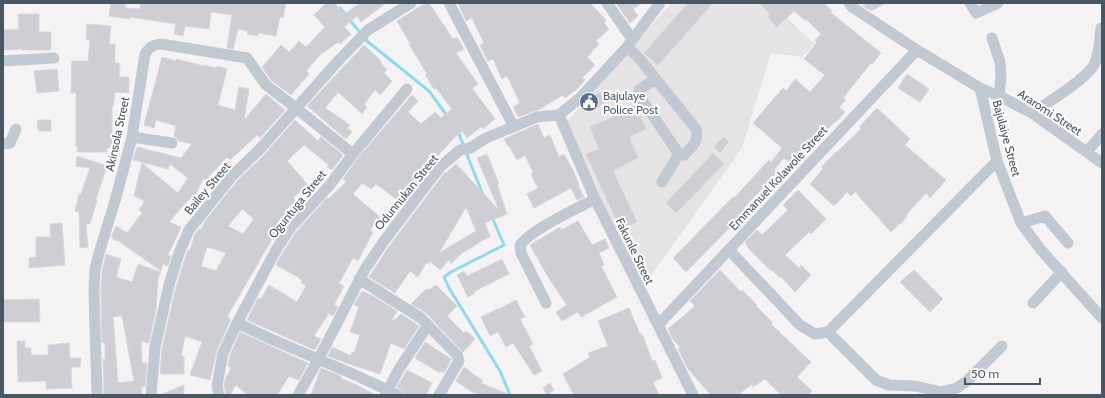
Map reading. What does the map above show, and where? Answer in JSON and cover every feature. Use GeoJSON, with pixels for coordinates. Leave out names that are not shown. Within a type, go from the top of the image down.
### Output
{"type":"FeatureCollection","features":[{"type":"Feature","properties":{"kind":"street","name":"Bailey Street"},"geometry":{"type":"LineString","coordinates":[[152,395],[155,347],[171,279],[179,253],[189,230],[232,176],[258,150],[339,60],[365,34],[411,3]]}},
{"type":"Feature","properties":{"kind":"street"},"geometry":{"type":"LineString","coordinates":[[449,3],[514,127]]}},
{"type":"Feature","properties":{"kind":"street"},"geometry":{"type":"LineString","coordinates":[[607,3],[639,58],[696,129],[696,141],[684,155],[679,154]]}},
{"type":"Feature","properties":{"kind":"street"},"geometry":{"type":"LineString","coordinates":[[559,115],[581,97],[630,43],[660,3]]}},
{"type":"Feature","properties":{"kind":"street"},"geometry":{"type":"LineString","coordinates":[[851,5],[863,3]]}},
{"type":"Feature","properties":{"kind":"street"},"geometry":{"type":"LineString","coordinates":[[970,3],[976,13],[998,3]]}},
{"type":"Feature","properties":{"kind":"street","name":"Bajulaiye Street"},"geometry":{"type":"LineString","coordinates":[[851,5],[917,50],[980,88],[997,162],[1021,223],[1041,250],[1102,318]]}},
{"type":"Feature","properties":{"kind":"street"},"geometry":{"type":"LineString","coordinates":[[1032,113],[1070,87],[1094,65],[1101,28]]}},
{"type":"Feature","properties":{"kind":"street"},"geometry":{"type":"LineString","coordinates":[[992,38],[1000,62],[1001,77],[999,96]]}},
{"type":"Feature","properties":{"kind":"street","name":"Akinsola Street"},"geometry":{"type":"LineString","coordinates":[[97,395],[94,293],[95,269],[132,137],[145,54],[149,48],[156,44],[161,44],[247,58],[266,85],[296,108]]}},
{"type":"Feature","properties":{"kind":"street","name":"Emmanuel Kolawole Street"},"geometry":{"type":"LineString","coordinates":[[658,325],[917,50]]}},
{"type":"Feature","properties":{"kind":"street"},"geometry":{"type":"LineString","coordinates":[[3,61],[54,58]]}},
{"type":"Feature","properties":{"kind":"street"},"geometry":{"type":"LineString","coordinates":[[655,79],[639,90],[638,94],[679,154]]}},
{"type":"Feature","properties":{"kind":"street","name":"Araromi Street"},"geometry":{"type":"LineString","coordinates":[[980,88],[1032,113],[1102,163]]}},
{"type":"Feature","properties":{"kind":"street","name":"Oguntuga Street"},"geometry":{"type":"LineString","coordinates":[[219,395],[217,386],[222,353],[276,250],[291,227],[329,186],[353,154],[407,89]]}},
{"type":"Feature","properties":{"kind":"street"},"geometry":{"type":"LineString","coordinates":[[296,108],[353,154]]}},
{"type":"Feature","properties":{"kind":"street","name":"Odunnukan Street"},"geometry":{"type":"LineString","coordinates":[[298,395],[318,360],[359,279],[384,241],[440,167],[465,149],[486,138],[537,117],[559,115]]}},
{"type":"Feature","properties":{"kind":"street","name":"Fakunle Street"},"geometry":{"type":"LineString","coordinates":[[559,115],[595,199],[693,395]]}},
{"type":"Feature","properties":{"kind":"street"},"geometry":{"type":"LineString","coordinates":[[3,144],[10,143],[16,129]]}},
{"type":"Feature","properties":{"kind":"street"},"geometry":{"type":"LineString","coordinates":[[1087,152],[1102,134]]}},
{"type":"Feature","properties":{"kind":"street"},"geometry":{"type":"LineString","coordinates":[[132,137],[172,143]]}},
{"type":"Feature","properties":{"kind":"street"},"geometry":{"type":"LineString","coordinates":[[662,182],[679,154]]}},
{"type":"Feature","properties":{"kind":"street"},"geometry":{"type":"LineString","coordinates":[[729,250],[800,325],[815,334],[828,332],[997,162]]}},
{"type":"Feature","properties":{"kind":"street"},"geometry":{"type":"LineString","coordinates":[[546,303],[521,253],[520,245],[524,239],[539,229],[595,199]]}},
{"type":"Feature","properties":{"kind":"street"},"geometry":{"type":"LineString","coordinates":[[1021,223],[1045,216],[1068,242]]}},
{"type":"Feature","properties":{"kind":"street"},"geometry":{"type":"LineString","coordinates":[[1033,303],[1062,272]]}},
{"type":"Feature","properties":{"kind":"street"},"geometry":{"type":"LineString","coordinates":[[359,279],[421,318],[457,354],[459,361],[439,395]]}},
{"type":"Feature","properties":{"kind":"street"},"geometry":{"type":"LineString","coordinates":[[237,323],[386,392],[398,395]]}},
{"type":"Feature","properties":{"kind":"street"},"geometry":{"type":"LineString","coordinates":[[386,392],[399,369],[428,325]]}},
{"type":"Feature","properties":{"kind":"street"},"geometry":{"type":"LineString","coordinates":[[828,332],[876,380],[889,385],[915,386],[942,392],[957,388],[968,381],[1002,346]]}},
{"type":"Feature","properties":{"kind":"shaded area"},"geometry":{"type":"Polygon","coordinates":[[[671,3],[772,3],[814,44],[802,57],[771,53],[742,148],[645,284],[629,260],[567,122],[671,3]]]}},
{"type":"Feature","properties":{"kind":"building"},"geometry":{"type":"Polygon","coordinates":[[[111,3],[125,3],[125,8],[140,9],[140,3],[286,3],[283,18],[280,17],[276,36],[258,33],[258,36],[247,34],[248,31],[238,29],[233,49],[227,48],[232,15],[211,12],[209,29],[185,26],[183,36],[174,34],[176,24],[130,17],[130,19],[109,16],[111,3]]]}},
{"type":"Feature","properties":{"kind":"building"},"geometry":{"type":"Polygon","coordinates":[[[326,3],[334,3],[345,14],[360,3],[386,3],[361,22],[357,16],[344,27],[351,34],[340,44],[338,42],[320,55],[306,71],[309,74],[291,95],[271,80],[262,67],[281,45],[289,52],[299,41],[306,47],[325,27],[314,15],[326,3]]]}},
{"type":"Feature","properties":{"kind":"building"},"geometry":{"type":"Polygon","coordinates":[[[426,3],[429,3],[453,39],[457,37],[464,49],[456,53],[478,84],[472,88],[495,119],[483,129],[481,127],[467,138],[462,131],[435,159],[431,155],[421,167],[427,173],[403,204],[376,184],[371,189],[362,183],[353,194],[380,217],[370,230],[373,232],[358,261],[353,258],[339,283],[344,286],[334,305],[338,307],[333,316],[329,313],[314,336],[321,339],[315,350],[247,320],[258,298],[261,299],[269,285],[297,302],[306,286],[301,283],[302,281],[298,277],[276,265],[282,254],[297,231],[327,198],[328,199],[346,182],[343,179],[358,158],[412,95],[418,101],[408,112],[421,124],[435,112],[441,118],[452,109],[436,88],[434,89],[425,75],[427,74],[397,21],[426,3]]]}},
{"type":"Feature","properties":{"kind":"building"},"geometry":{"type":"Polygon","coordinates":[[[458,3],[590,3],[606,20],[604,23],[609,29],[596,41],[599,44],[587,57],[595,65],[582,78],[585,80],[576,90],[565,98],[563,95],[538,110],[518,117],[513,107],[520,103],[507,76],[502,79],[493,59],[488,61],[480,45],[484,43],[472,18],[466,21],[458,3]]]}},
{"type":"Feature","properties":{"kind":"building"},"geometry":{"type":"Polygon","coordinates":[[[616,3],[642,3],[633,9],[638,16],[630,23],[616,3]]]}},
{"type":"Feature","properties":{"kind":"building"},"geometry":{"type":"Polygon","coordinates":[[[688,3],[713,3],[658,65],[644,53],[688,3]]]}},
{"type":"Feature","properties":{"kind":"building"},"geometry":{"type":"Polygon","coordinates":[[[759,3],[824,3],[832,11],[830,12],[881,53],[843,98],[846,100],[839,107],[845,112],[837,121],[826,131],[821,127],[790,163],[784,158],[774,170],[777,172],[744,208],[746,211],[686,272],[673,258],[733,197],[734,198],[769,160],[771,162],[782,148],[753,123],[783,88],[786,91],[795,79],[810,92],[825,75],[804,59],[817,42],[815,40],[821,34],[806,19],[806,21],[794,11],[777,27],[767,17],[770,14],[759,3]]]}},
{"type":"Feature","properties":{"kind":"building"},"geometry":{"type":"Polygon","coordinates":[[[869,3],[886,3],[871,11],[863,6],[869,3]]]}},
{"type":"Feature","properties":{"kind":"building"},"geometry":{"type":"Polygon","coordinates":[[[18,14],[39,14],[39,32],[51,32],[51,50],[3,50],[3,30],[19,29],[18,14]]]}},
{"type":"Feature","properties":{"kind":"building"},"geometry":{"type":"Polygon","coordinates":[[[87,24],[111,26],[109,44],[115,44],[115,63],[120,64],[119,77],[129,77],[129,93],[115,92],[112,106],[112,148],[107,148],[107,152],[77,152],[78,146],[76,147],[76,93],[71,93],[72,61],[88,61],[90,40],[86,40],[87,24]]]}},
{"type":"Feature","properties":{"kind":"building"},"geometry":{"type":"Polygon","coordinates":[[[364,45],[381,61],[380,62],[387,70],[384,73],[392,81],[380,95],[375,90],[364,104],[367,107],[362,114],[338,92],[325,108],[350,125],[347,128],[352,132],[346,139],[307,106],[364,45]]]}},
{"type":"Feature","properties":{"kind":"building"},"geometry":{"type":"Polygon","coordinates":[[[162,57],[176,61],[176,59],[204,66],[216,68],[217,66],[227,69],[218,105],[235,110],[239,87],[249,89],[244,120],[266,94],[285,110],[260,138],[257,135],[230,160],[227,157],[206,180],[203,179],[192,202],[189,199],[169,222],[181,227],[168,255],[171,256],[168,266],[163,264],[161,271],[111,237],[116,226],[127,233],[142,213],[139,210],[145,201],[134,196],[142,163],[178,193],[188,178],[170,164],[168,169],[133,160],[137,147],[181,158],[192,144],[179,141],[174,136],[176,126],[156,120],[154,128],[144,125],[162,57]]]}},
{"type":"Feature","properties":{"kind":"building"},"geometry":{"type":"Polygon","coordinates":[[[57,69],[59,91],[37,93],[34,71],[57,69]]]}},
{"type":"Feature","properties":{"kind":"building"},"geometry":{"type":"Polygon","coordinates":[[[907,74],[929,89],[920,102],[898,88],[907,74]]]}},
{"type":"Feature","properties":{"kind":"building"},"geometry":{"type":"Polygon","coordinates":[[[600,92],[607,101],[593,111],[586,102],[600,92]]]}},
{"type":"Feature","properties":{"kind":"building"},"geometry":{"type":"Polygon","coordinates":[[[635,105],[646,129],[629,137],[638,158],[613,171],[637,222],[621,230],[586,154],[599,149],[590,127],[629,110],[628,108],[635,105]]]}},
{"type":"Feature","properties":{"kind":"building"},"geometry":{"type":"Polygon","coordinates":[[[877,108],[910,139],[905,145],[946,180],[930,198],[926,193],[906,215],[907,217],[891,232],[855,192],[851,196],[847,192],[834,206],[810,184],[823,169],[821,167],[861,129],[859,127],[877,108]]]}},
{"type":"Feature","properties":{"kind":"building"},"geometry":{"type":"Polygon","coordinates":[[[38,120],[51,120],[51,131],[39,131],[37,128],[38,120]]]}},
{"type":"Feature","properties":{"kind":"building"},"geometry":{"type":"Polygon","coordinates":[[[295,120],[318,141],[321,137],[343,155],[332,170],[327,167],[329,165],[304,145],[287,161],[308,185],[293,198],[296,201],[286,210],[288,212],[280,220],[283,223],[282,225],[284,225],[274,240],[272,239],[227,317],[231,319],[217,350],[210,380],[190,375],[202,342],[185,336],[181,356],[184,356],[184,374],[160,374],[162,348],[176,287],[184,261],[188,250],[190,250],[195,234],[199,229],[202,229],[205,221],[237,181],[263,156],[295,120]],[[242,209],[228,226],[243,234],[253,218],[242,209]],[[207,247],[201,266],[216,271],[226,253],[207,247]]]}},
{"type":"Feature","properties":{"kind":"building"},"geometry":{"type":"Polygon","coordinates":[[[538,124],[544,138],[550,135],[559,157],[564,154],[574,172],[584,197],[577,200],[571,188],[534,208],[527,194],[538,188],[531,174],[533,172],[525,155],[517,160],[504,139],[538,124]]]}},
{"type":"Feature","properties":{"kind":"building"},"geometry":{"type":"Polygon","coordinates":[[[723,137],[729,142],[720,153],[714,147],[723,137]]]}},
{"type":"Feature","properties":{"kind":"building"},"geometry":{"type":"Polygon","coordinates":[[[713,153],[724,164],[676,213],[666,203],[713,153]]]}},
{"type":"Feature","properties":{"kind":"building"},"geometry":{"type":"Polygon","coordinates":[[[487,154],[499,184],[497,184],[507,214],[485,223],[490,237],[462,253],[451,264],[449,260],[440,270],[430,261],[428,264],[426,263],[418,277],[410,271],[395,293],[369,277],[390,245],[445,172],[446,173],[456,164],[499,210],[477,158],[487,154]],[[466,207],[439,253],[476,231],[466,207]]]}},
{"type":"Feature","properties":{"kind":"building"},"geometry":{"type":"Polygon","coordinates":[[[77,156],[107,166],[96,199],[97,200],[90,224],[86,223],[88,247],[80,248],[79,212],[75,211],[79,194],[81,194],[90,168],[76,166],[77,156]]]}},
{"type":"Feature","properties":{"kind":"building"},"geometry":{"type":"Polygon","coordinates":[[[798,190],[826,219],[811,234],[809,232],[785,255],[799,268],[801,265],[811,275],[795,292],[781,277],[780,278],[772,270],[771,271],[747,247],[748,246],[745,242],[757,230],[762,235],[788,210],[783,205],[798,190]]]}},
{"type":"Feature","properties":{"kind":"building"},"geometry":{"type":"Polygon","coordinates":[[[578,221],[592,245],[605,239],[609,248],[599,253],[604,265],[601,266],[617,297],[581,317],[578,312],[562,321],[556,312],[567,305],[548,277],[530,245],[560,227],[561,230],[578,221]]]}},
{"type":"Feature","properties":{"kind":"building"},"geometry":{"type":"Polygon","coordinates":[[[62,223],[65,265],[29,268],[29,258],[36,257],[36,237],[51,237],[50,224],[62,223]]]}},
{"type":"Feature","properties":{"kind":"building"},"geometry":{"type":"Polygon","coordinates":[[[106,254],[121,259],[116,277],[132,282],[138,264],[161,272],[158,279],[156,310],[149,343],[141,341],[142,363],[147,363],[145,387],[141,387],[142,395],[104,395],[103,359],[105,359],[105,343],[102,343],[102,270],[106,254]],[[122,316],[113,317],[118,383],[134,381],[122,316]]]}},
{"type":"Feature","properties":{"kind":"building"},"geometry":{"type":"Polygon","coordinates":[[[502,259],[509,274],[475,291],[475,293],[468,297],[457,275],[464,271],[467,276],[502,259]]]}},
{"type":"Feature","properties":{"kind":"building"},"geometry":{"type":"Polygon","coordinates":[[[720,270],[741,292],[742,290],[757,305],[756,306],[773,323],[771,324],[811,362],[797,377],[812,391],[808,395],[781,395],[765,379],[753,387],[752,384],[738,395],[711,395],[688,369],[678,349],[680,347],[672,338],[668,329],[695,306],[690,301],[720,270]]]}},
{"type":"Feature","properties":{"kind":"building"},"geometry":{"type":"Polygon","coordinates":[[[914,270],[943,299],[930,312],[900,282],[914,270]]]}},
{"type":"Feature","properties":{"kind":"building"},"geometry":{"type":"Polygon","coordinates":[[[436,285],[457,306],[447,316],[464,333],[466,331],[475,339],[463,352],[426,313],[411,304],[426,289],[428,290],[436,285]]]}},
{"type":"Feature","properties":{"kind":"building"},"geometry":{"type":"Polygon","coordinates":[[[362,291],[397,311],[392,320],[393,321],[401,314],[419,326],[404,349],[391,343],[380,374],[328,356],[332,347],[351,356],[352,352],[354,353],[360,335],[350,332],[359,307],[354,305],[362,291]]]}},
{"type":"Feature","properties":{"kind":"building"},"geometry":{"type":"Polygon","coordinates":[[[39,299],[40,322],[3,322],[3,300],[39,299]]]}},
{"type":"Feature","properties":{"kind":"building"},"geometry":{"type":"Polygon","coordinates":[[[516,300],[525,317],[520,319],[533,344],[529,346],[542,371],[534,375],[513,343],[506,347],[498,332],[490,336],[481,317],[516,300]]]}},
{"type":"Feature","properties":{"kind":"building"},"geometry":{"type":"Polygon","coordinates":[[[629,308],[640,334],[642,333],[652,361],[655,360],[662,378],[653,382],[659,395],[574,395],[563,374],[590,357],[588,353],[608,346],[598,321],[629,308]]]}},
{"type":"Feature","properties":{"kind":"building"},"geometry":{"type":"Polygon","coordinates":[[[240,332],[308,363],[299,380],[289,376],[277,395],[248,395],[236,385],[230,395],[226,394],[224,386],[226,377],[231,368],[228,366],[230,355],[240,332]]]}},
{"type":"Feature","properties":{"kind":"building"},"geometry":{"type":"Polygon","coordinates":[[[17,341],[25,341],[25,348],[31,348],[31,355],[48,355],[48,345],[69,343],[70,358],[81,358],[80,367],[71,367],[72,388],[46,389],[46,381],[18,382],[17,341]]]}},
{"type":"Feature","properties":{"kind":"building"},"geometry":{"type":"Polygon","coordinates":[[[425,342],[451,359],[444,373],[442,371],[440,373],[415,358],[425,342]]]}},
{"type":"Feature","properties":{"kind":"building"},"geometry":{"type":"Polygon","coordinates":[[[464,367],[483,381],[481,383],[510,395],[480,395],[472,392],[456,381],[464,367]]]}},
{"type":"Feature","properties":{"kind":"building"},"geometry":{"type":"Polygon","coordinates":[[[321,368],[341,376],[340,378],[375,395],[311,395],[321,368]]]}},
{"type":"Feature","properties":{"kind":"building"},"geometry":{"type":"Polygon","coordinates":[[[407,370],[432,383],[426,395],[405,395],[403,391],[397,387],[407,370]]]}},
{"type":"Feature","properties":{"kind":"building"},"geometry":{"type":"Polygon","coordinates":[[[550,383],[554,390],[547,395],[543,388],[550,383]]]}},
{"type":"Feature","properties":{"kind":"building"},"geometry":{"type":"Polygon","coordinates":[[[184,385],[183,395],[160,395],[184,385]]]}},
{"type":"Feature","properties":{"kind":"waterway"},"geometry":{"type":"LineString","coordinates":[[340,8],[345,14]]}},
{"type":"Feature","properties":{"kind":"waterway"},"geometry":{"type":"LineString","coordinates":[[349,19],[367,41],[429,91],[448,117]]}},
{"type":"Feature","properties":{"kind":"waterway"},"geometry":{"type":"LineString","coordinates":[[458,131],[464,147]]}},
{"type":"Feature","properties":{"kind":"waterway"},"geometry":{"type":"LineString","coordinates":[[466,152],[483,195]]}},
{"type":"Feature","properties":{"kind":"waterway"},"geometry":{"type":"LineString","coordinates":[[492,217],[504,245],[444,277],[449,288],[500,371],[510,395]]}},
{"type":"Feature","properties":{"kind":"place","name":"Bajulaye Police Post"},"geometry":{"type":"Point","coordinates":[589,102]}}]}
